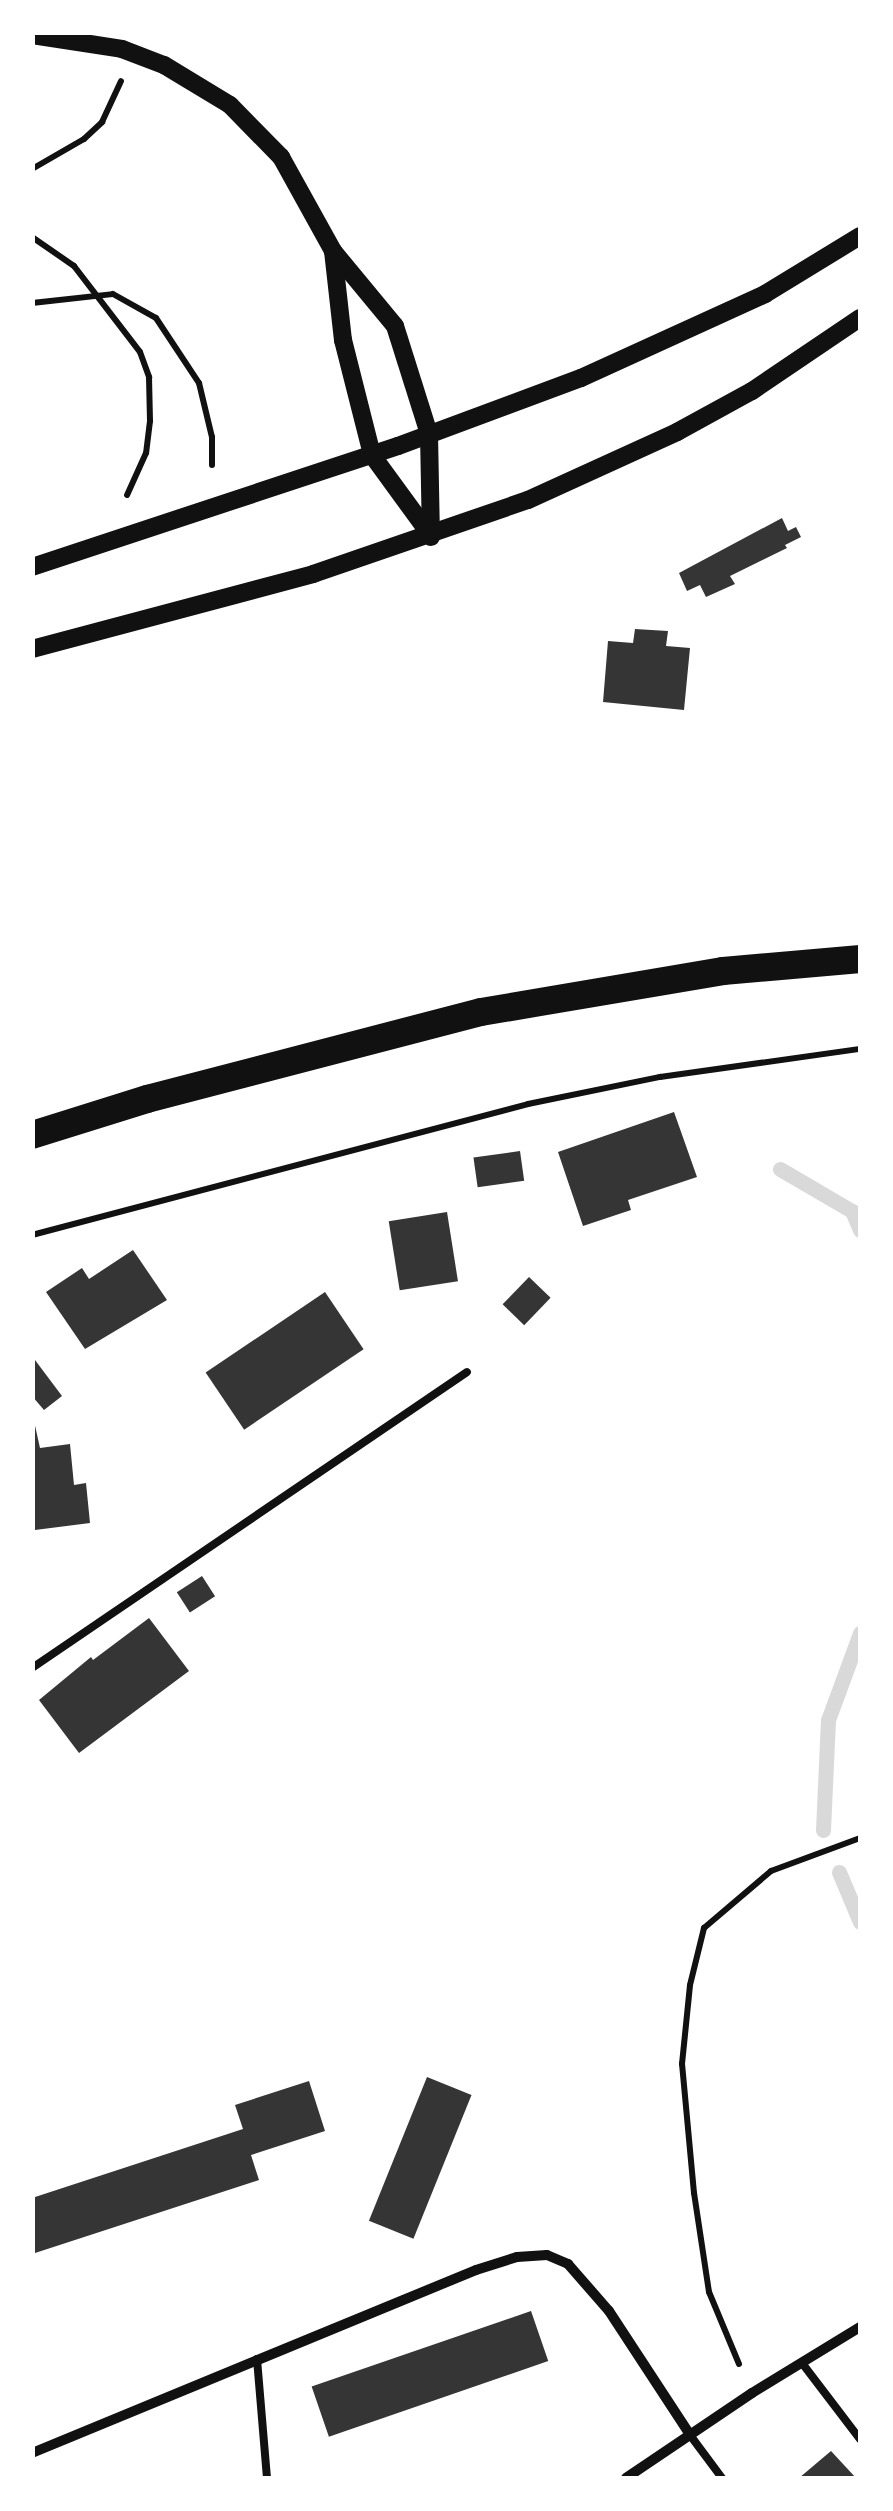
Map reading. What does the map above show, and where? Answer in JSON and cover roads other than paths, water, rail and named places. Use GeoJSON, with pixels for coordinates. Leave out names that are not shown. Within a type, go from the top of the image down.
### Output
{"type":"FeatureCollection","features":[{"type":"Feature","properties":{"kind":"highway"},"geometry":{"type":"LineString","coordinates":[[32,1135],[147,1099],[481,1012],[723,971],[860,959]]}},
{"type":"Feature","properties":{"kind":"street"},"geometry":{"type":"LineString","coordinates":[[32,35],[122,49],[164,64],[230,105],[281,157],[333,251],[394,326],[429,434],[432,537]]}},
{"type":"Feature","properties":{"kind":"street"},"geometry":{"type":"LineString","coordinates":[[32,566],[429,434],[672,338],[764,294],[860,236]]}},
{"type":"Feature","properties":{"kind":"street"},"geometry":{"type":"LineString","coordinates":[[333,251],[342,340],[372,454],[432,537]]}},
{"type":"Feature","properties":{"kind":"street"},"geometry":{"type":"LineString","coordinates":[[32,649],[198,608],[432,537],[626,459],[752,392],[860,318]]}},
{"type":"Feature","properties":{"kind":"street"},"geometry":{"type":"LineString","coordinates":[[32,2453],[256,2357],[517,2256],[547,2256],[568,2264],[609,2311],[690,2435]]}},
{"type":"Feature","properties":{"kind":"street"},"geometry":{"type":"LineString","coordinates":[[626,2478],[752,2393],[860,2328]]}},
{"type":"Feature","properties":{"kind":"lane"},"geometry":{"type":"LineString","coordinates":[[32,1668],[467,1372]]}},
{"type":"Feature","properties":{"kind":"lane"},"geometry":{"type":"LineString","coordinates":[[256,2357],[267,2478]]}},
{"type":"Feature","properties":{"kind":"lane"},"geometry":{"type":"LineString","coordinates":[[802,2363],[860,2439]]}},
{"type":"Feature","properties":{"kind":"lane"},"geometry":{"type":"LineString","coordinates":[[690,2435],[722,2478]]}},
{"type":"Feature","properties":{"kind":"waterway"},"geometry":{"type":"LineString","coordinates":[[780,1169],[852,1211],[860,1230]]}},
{"type":"Feature","properties":{"kind":"waterway"},"geometry":{"type":"LineString","coordinates":[[823,1830],[828,1720],[860,1633]]}},
{"type":"Feature","properties":{"kind":"waterway"},"geometry":{"type":"LineString","coordinates":[[839,1872],[860,1922]]}}]}
